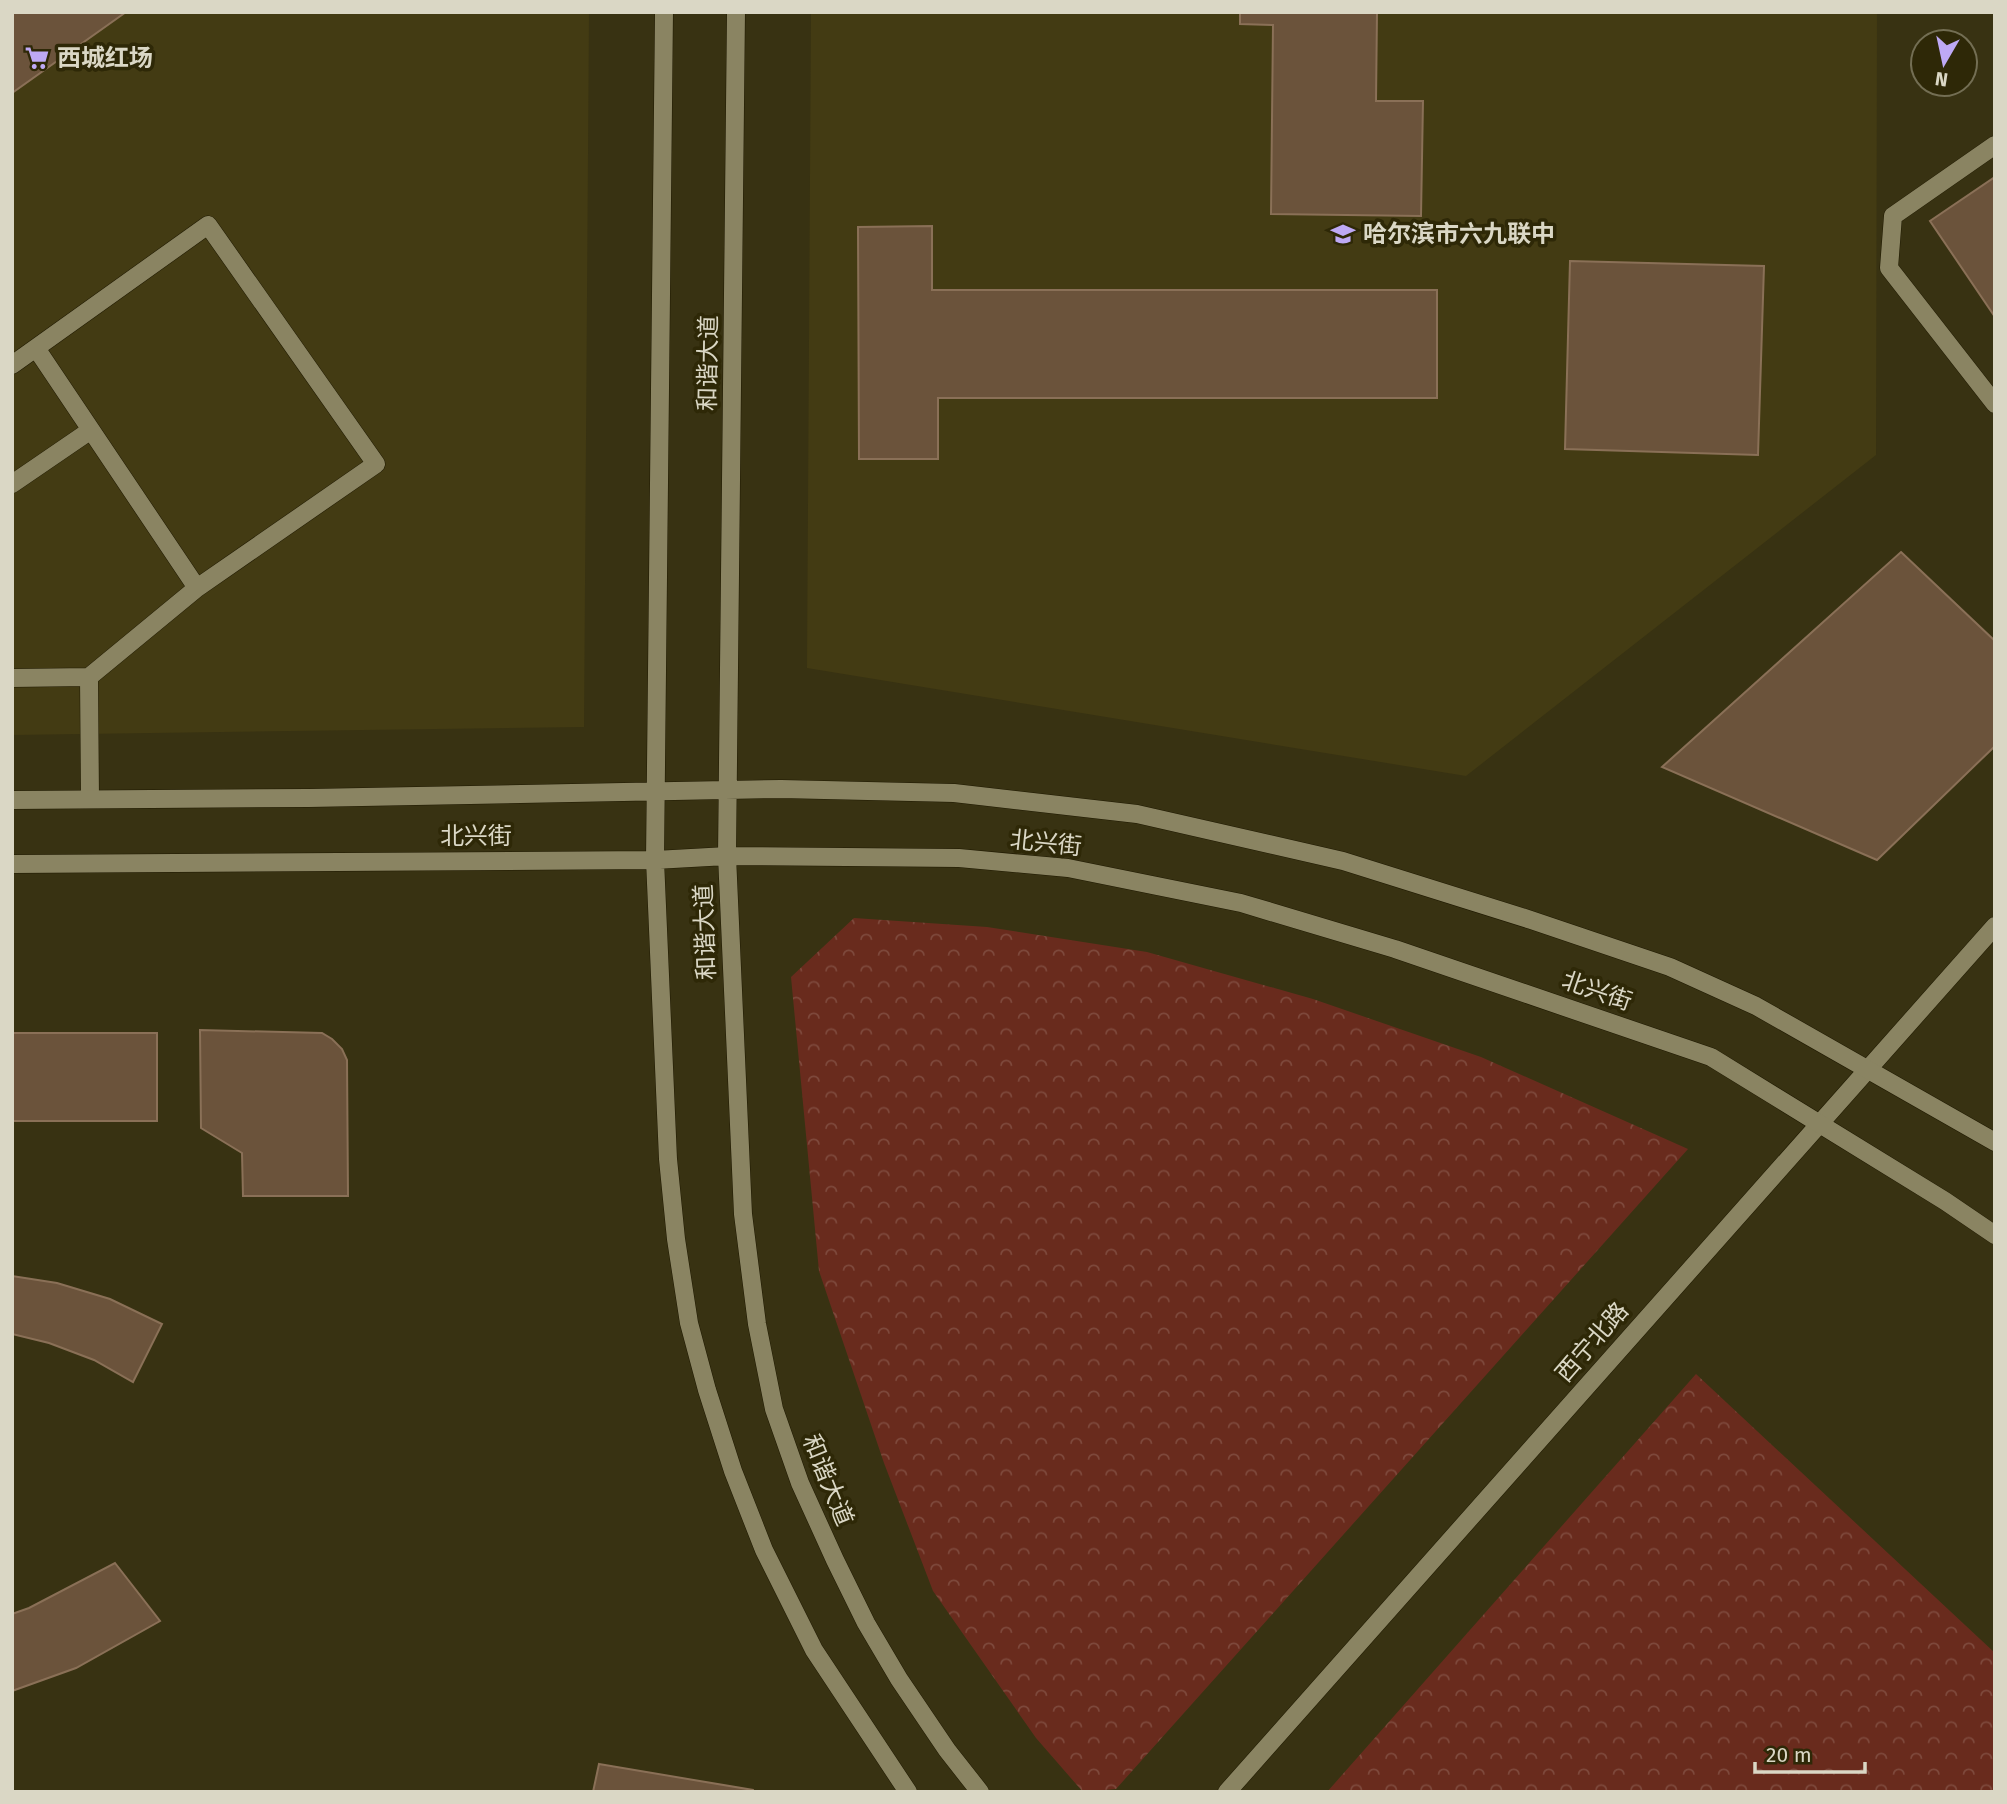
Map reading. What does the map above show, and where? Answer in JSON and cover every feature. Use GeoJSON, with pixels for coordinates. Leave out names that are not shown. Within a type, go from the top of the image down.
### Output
{"type":"FeatureCollection","features":[{"type":"Feature","properties":{"kind":"main road","name":"和谐大道"},"geometry":{"type":"LineString","coordinates":[[664,12],[655,860],[668,1159],[676,1240],[688,1323],[733,1471],[769,1562],[814,1650],[908,1792]]}},
{"type":"Feature","properties":{"kind":"main road","name":"和谐大道"},"geometry":{"type":"LineString","coordinates":[[736,12],[727,856],[743,1214],[757,1324],[774,1409],[800,1483],[866,1623],[899,1679],[980,1792]]}},
{"type":"Feature","properties":{"kind":"main road"},"geometry":{"type":"LineString","coordinates":[[1995,145],[1893,216],[1889,268],[1995,404]]}},
{"type":"Feature","properties":{"kind":"main road"},"geometry":{"type":"LineString","coordinates":[[12,365],[208,225],[376,464],[197,589],[89,677],[12,678]]}},
{"type":"Feature","properties":{"kind":"main road"},"geometry":{"type":"LineString","coordinates":[[36,348],[197,589]]}},
{"type":"Feature","properties":{"kind":"main road"},"geometry":{"type":"LineString","coordinates":[[12,484],[91,430]]}},
{"type":"Feature","properties":{"kind":"main road"},"geometry":{"type":"LineString","coordinates":[[89,677],[90,799]]}},
{"type":"Feature","properties":{"kind":"main road","name":"北兴街"},"geometry":{"type":"LineString","coordinates":[[12,800],[727,790],[954,793],[1124,813],[1343,861],[1670,967],[1756,1006],[1995,1142]]}},
{"type":"Feature","properties":{"kind":"main road","name":"北兴街"},"geometry":{"type":"LineString","coordinates":[[12,864],[655,860],[727,856],[959,859],[1068,868],[1241,903],[1395,949],[1711,1057],[1945,1201],[1995,1235]]}},
{"type":"Feature","properties":{"kind":"main road","name":"西宁北路"},"geometry":{"type":"LineString","coordinates":[[1227,1792],[1995,926]]}},
{"type":"Feature","properties":{"kind":"shaded area","name":"西城红场"},"geometry":{"type":"Polygon","coordinates":[[[12,12],[589,12],[584,727],[12,735],[12,12]]]}},
{"type":"Feature","properties":{"kind":"shaded area","name":"哈尔滨市六九联中"},"geometry":{"type":"Polygon","coordinates":[[[811,12],[1877,12],[1876,455],[1466,776],[807,668],[811,12]]]}},
{"type":"Feature","properties":{"kind":"green space"},"geometry":{"type":"Polygon","coordinates":[[[854,918],[987,927],[1147,952],[1313,999],[1481,1057],[1688,1149],[1116,1789],[1083,1792],[1036,1738],[933,1591],[884,1463],[819,1271],[791,977],[854,918]]]}},
{"type":"Feature","properties":{"kind":"green space"},"geometry":{"type":"Polygon","coordinates":[[[1696,1374],[1995,1653],[1995,1792],[1327,1792],[1696,1374]]]}},
{"type":"Feature","properties":{"kind":"building","name":"西城红场"},"geometry":{"type":"Polygon","coordinates":[[[12,12],[126,12],[12,93],[12,12]]]}},
{"type":"Feature","properties":{"kind":"building"},"geometry":{"type":"Polygon","coordinates":[[[1240,12],[1377,12],[1376,101],[1423,101],[1421,216],[1271,214],[1273,25],[1240,24],[1240,12]]]}},
{"type":"Feature","properties":{"kind":"building"},"geometry":{"type":"Polygon","coordinates":[[[1995,177],[1995,317],[1930,221],[1995,177]]]}},
{"type":"Feature","properties":{"kind":"building"},"geometry":{"type":"Polygon","coordinates":[[[932,226],[932,290],[1437,290],[1437,398],[938,398],[938,459],[859,459],[858,227],[932,226]]]}},
{"type":"Feature","properties":{"kind":"building"},"geometry":{"type":"Polygon","coordinates":[[[1570,261],[1764,266],[1758,455],[1565,449],[1570,261]]]}},
{"type":"Feature","properties":{"kind":"building"},"geometry":{"type":"Polygon","coordinates":[[[1901,552],[1995,641],[1995,746],[1877,860],[1662,767],[1901,552]]]}},
{"type":"Feature","properties":{"kind":"building"},"geometry":{"type":"Polygon","coordinates":[[[200,1030],[322,1033],[342,1049],[347,1060],[348,1196],[243,1196],[242,1153],[201,1128],[200,1030]]]}},
{"type":"Feature","properties":{"kind":"building"},"geometry":{"type":"Polygon","coordinates":[[[12,1033],[157,1033],[157,1121],[12,1121],[12,1033]]]}},
{"type":"Feature","properties":{"kind":"building"},"geometry":{"type":"Polygon","coordinates":[[[12,1276],[57,1283],[110,1299],[162,1324],[133,1382],[94,1360],[49,1343],[12,1334],[12,1276]]]}},
{"type":"Feature","properties":{"kind":"building"},"geometry":{"type":"Polygon","coordinates":[[[115,1563],[160,1621],[76,1668],[12,1691],[12,1614],[29,1608],[115,1563]]]}},
{"type":"Feature","properties":{"kind":"building"},"geometry":{"type":"Polygon","coordinates":[[[599,1764],[753,1790],[754,1792],[593,1792],[599,1764]]]}},
{"type":"Feature","properties":{"kind":"place","name":"西城红场"},"geometry":{"type":"Point","coordinates":[37,58]}},
{"type":"Feature","properties":{"kind":"place","name":"哈尔滨市六九联中"},"geometry":{"type":"Point","coordinates":[1343,234]}}]}
